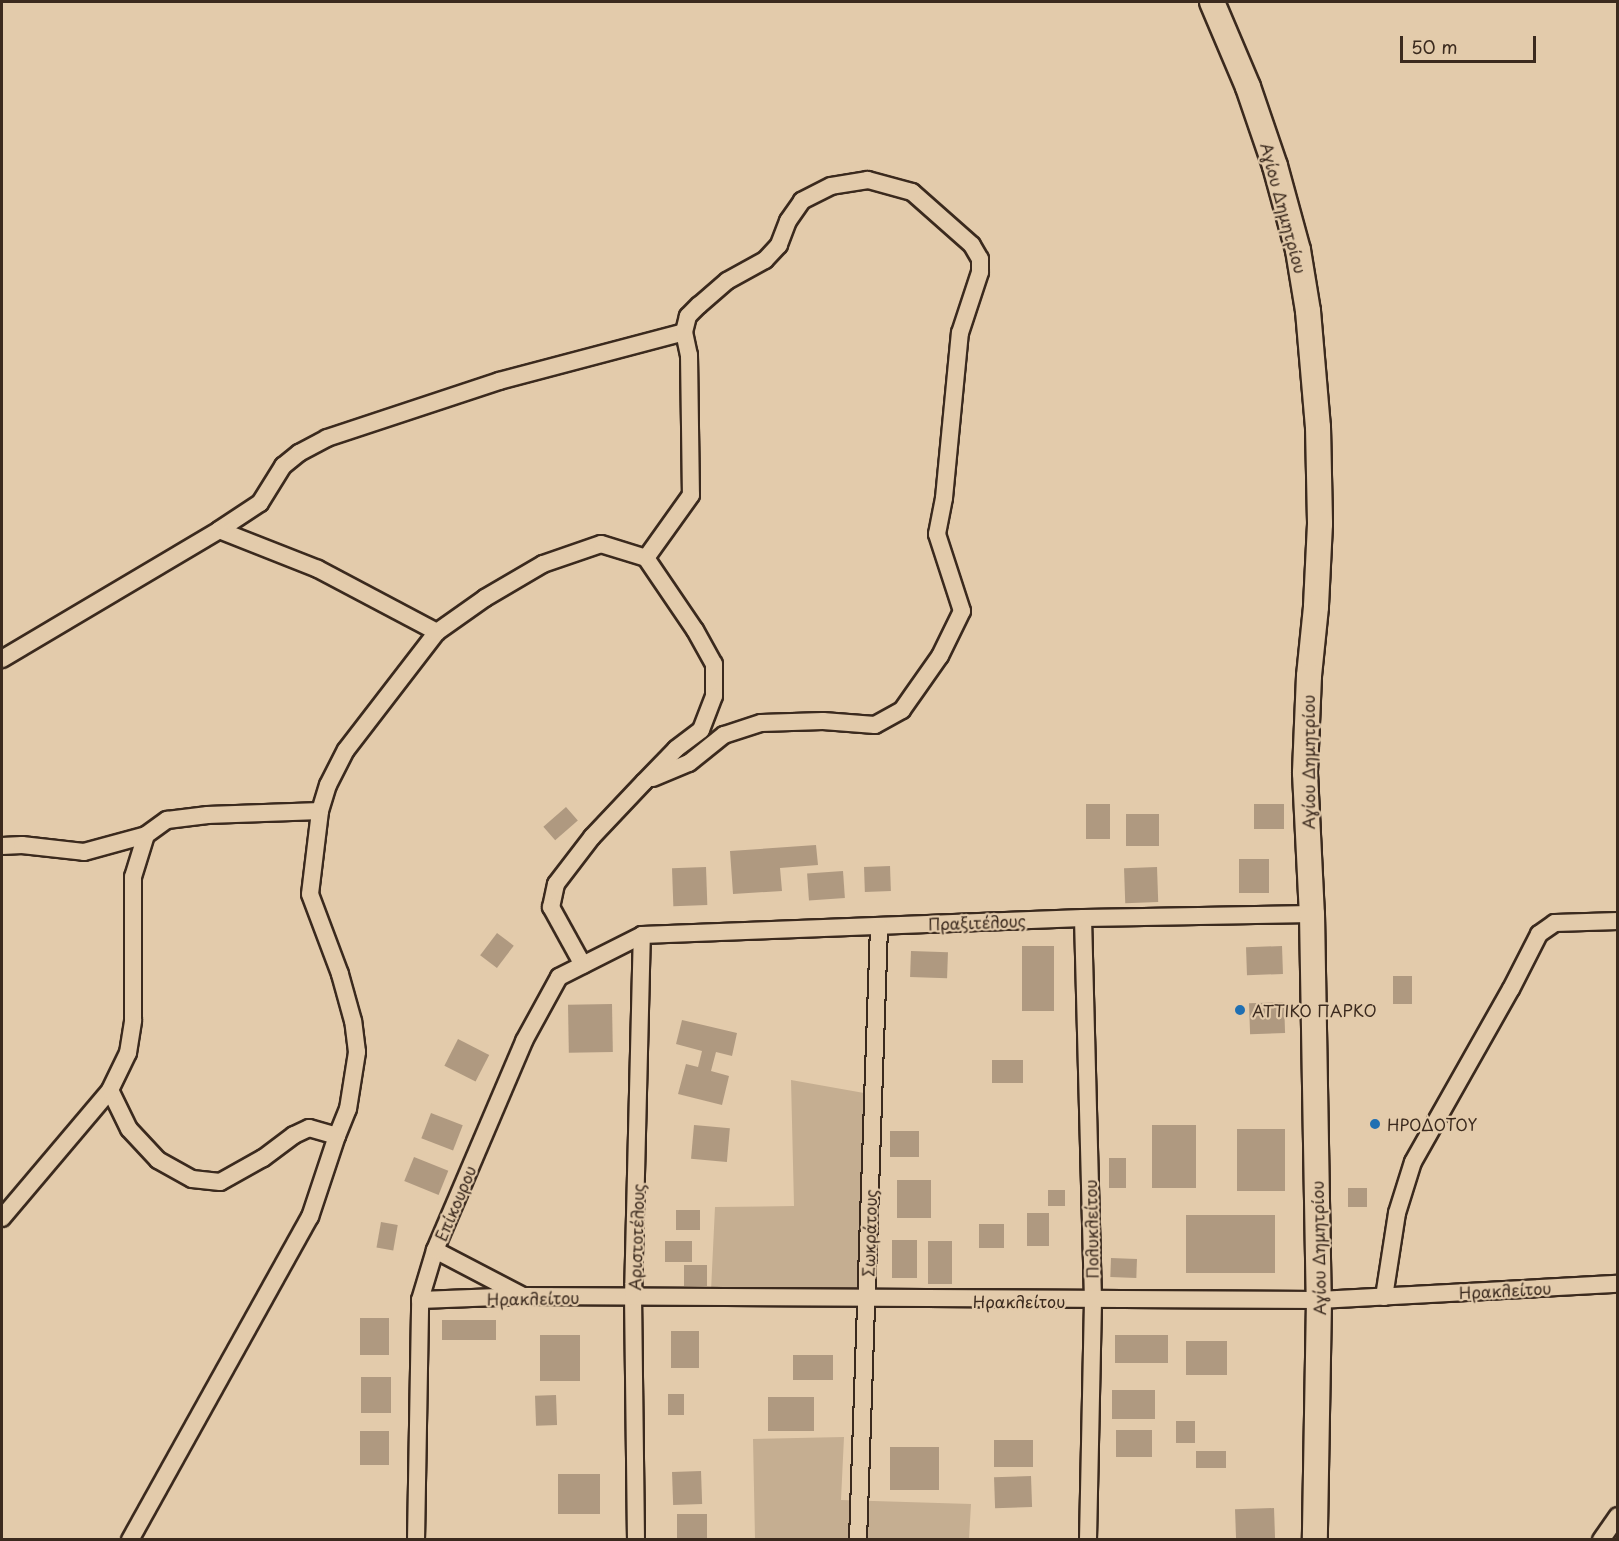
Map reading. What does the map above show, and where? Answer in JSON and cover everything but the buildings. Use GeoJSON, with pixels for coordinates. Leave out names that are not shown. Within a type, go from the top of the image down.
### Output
{"type":"FeatureCollection","features":[{"type":"Feature","properties":{"kind":"street","name":"Αγίου Δημητρίου"},"geometry":{"type":"LineString","coordinates":[[1212,2],[1248,87],[1275,166],[1298,250],[1308,311],[1318,428],[1320,524],[1316,607],[1308,676],[1305,772],[1312,914],[1319,1300],[1315,1539]]}},
{"type":"Feature","properties":{"kind":"street"},"geometry":{"type":"LineString","coordinates":[[644,782],[689,763],[724,735],[761,723],[823,721],[875,725],[902,710],[940,656],[962,611],[937,534],[944,498],[960,333],[980,272],[980,260],[972,245],[912,192],[868,180],[831,186],[802,201],[788,221],[779,246],[765,260],[727,281],[688,316],[684,332],[689,355],[691,495],[646,558]]}},
{"type":"Feature","properties":{"kind":"street"},"geometry":{"type":"LineString","coordinates":[[2,659],[219,530],[260,503],[283,466],[299,453],[327,438],[499,381],[684,332]]}},
{"type":"Feature","properties":{"kind":"street"},"geometry":{"type":"LineString","coordinates":[[219,530],[318,569],[437,632]]}},
{"type":"Feature","properties":{"kind":"street"},"geometry":{"type":"LineString","coordinates":[[130,1539],[310,1217],[348,1109],[357,1052],[353,1022],[340,974],[310,894],[320,810],[328,785],[346,750],[437,632],[485,598],[543,564],[601,544],[646,558],[695,630],[714,664],[714,696],[700,730],[676,749],[592,837],[556,884],[551,907],[583,965]]}},
{"type":"Feature","properties":{"kind":"street"},"geometry":{"type":"LineString","coordinates":[[2,846],[22,845],[84,852],[146,835],[167,820],[208,815],[320,810]]}},
{"type":"Feature","properties":{"kind":"street"},"geometry":{"type":"LineString","coordinates":[[2,1218],[110,1090],[128,1053],[133,1020],[134,877],[146,835]]}},
{"type":"Feature","properties":{"kind":"street","name":"Πραξιτέλους"},"geometry":{"type":"LineString","coordinates":[[642,935],[1083,918],[1312,914]]}},
{"type":"Feature","properties":{"kind":"street","name":"Πολυκλείτου"},"geometry":{"type":"LineString","coordinates":[[1083,918],[1093,1301],[1088,1539]]}},
{"type":"Feature","properties":{"kind":"street"},"geometry":{"type":"LineString","coordinates":[[1384,1297],[1397,1213],[1413,1162],[1511,989],[1539,934],[1555,923],[1617,921]]}},
{"type":"Feature","properties":{"kind":"street","name":"Σωκράτους"},"geometry":{"type":"LineString","coordinates":[[858,1539],[879,927]]}},
{"type":"Feature","properties":{"kind":"street","name":"Επίκουρου"},"geometry":{"type":"LineString","coordinates":[[416,1539],[420,1300],[435,1250],[524,1041],[559,977],[642,935]]}},
{"type":"Feature","properties":{"kind":"street","name":"Αριστοτέλους"},"geometry":{"type":"LineString","coordinates":[[636,1539],[633,1297],[642,935]]}},
{"type":"Feature","properties":{"kind":"street"},"geometry":{"type":"LineString","coordinates":[[110,1090],[129,1129],[158,1160],[192,1179],[220,1182],[309,1128],[337,1136]]}},
{"type":"Feature","properties":{"kind":"street"},"geometry":{"type":"LineString","coordinates":[[435,1250],[524,1296]]}},
{"type":"Feature","properties":{"kind":"street","name":"Ηρακλείτου"},"geometry":{"type":"LineString","coordinates":[[420,1300],[524,1296],[1093,1301],[1319,1300],[1617,1284]]}},
{"type":"Feature","properties":{"kind":"street"},"geometry":{"type":"LineString","coordinates":[[1601,1539],[1617,1516]]}},
{"type":"Feature","properties":{"kind":"shaded area"},"geometry":{"type":"Polygon","coordinates":[[[791,1080],[864,1093],[858,1304],[782,1307],[782,1289],[711,1291],[715,1207],[794,1206],[791,1080]]]}},
{"type":"Feature","properties":{"kind":"shaded area"},"geometry":{"type":"Polygon","coordinates":[[[844,1437],[841,1500],[971,1504],[969,1539],[755,1539],[753,1439],[844,1437]]]}},
{"type":"Feature","properties":{"kind":"place","name":"ΑΤΤΙΚΟ ΠΑΡΚΟ"},"geometry":{"type":"Point","coordinates":[1240,1010]}},
{"type":"Feature","properties":{"kind":"place","name":"ΗΡΟΔΟΤΟΥ"},"geometry":{"type":"Point","coordinates":[1375,1124]}}]}
